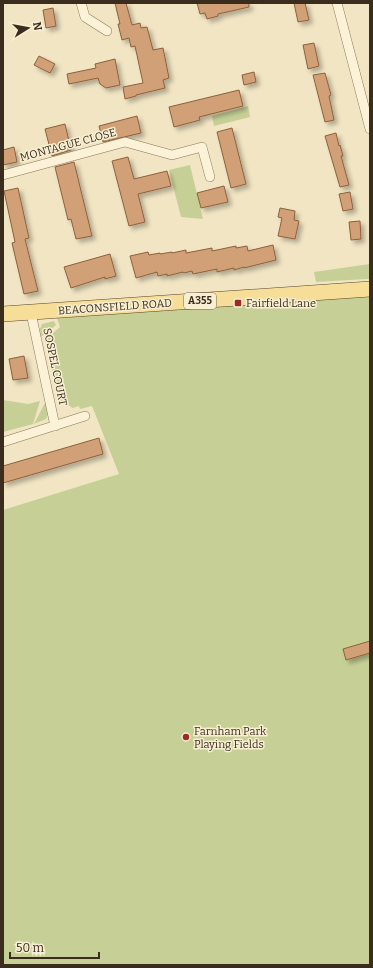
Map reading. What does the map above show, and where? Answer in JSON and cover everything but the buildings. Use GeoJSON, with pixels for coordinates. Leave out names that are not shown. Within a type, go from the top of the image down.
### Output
{"type":"FeatureCollection","features":[{"type":"Feature","properties":{"kind":"main road","name":"BEACONSFIELD ROAD"},"geometry":{"type":"LineString","coordinates":[[3,314],[370,289]]}},
{"type":"Feature","properties":{"kind":"street"},"geometry":{"type":"LineString","coordinates":[[81,3],[85,17],[108,31]]}},
{"type":"Feature","properties":{"kind":"street"},"geometry":{"type":"LineString","coordinates":[[337,3],[370,129]]}},
{"type":"Feature","properties":{"kind":"street","name":"MONTAGUE CLOSE"},"geometry":{"type":"LineString","coordinates":[[3,175],[93,152],[125,142],[172,155],[202,147],[210,177]]}},
{"type":"Feature","properties":{"kind":"street","name":"SOSPEL COURT"},"geometry":{"type":"LineString","coordinates":[[31,313],[55,426]]}},
{"type":"Feature","properties":{"kind":"street","name":"SOSPEL COURT"},"geometry":{"type":"LineString","coordinates":[[3,442],[86,416]]}},
{"type":"Feature","properties":{"kind":"green space"},"geometry":{"type":"Polygon","coordinates":[[[248,106],[250,117],[214,126],[212,116],[248,106]]]}},
{"type":"Feature","properties":{"kind":"green space"},"geometry":{"type":"Polygon","coordinates":[[[190,165],[203,219],[181,217],[169,170],[190,165]]]}},
{"type":"Feature","properties":{"kind":"green space"},"geometry":{"type":"Polygon","coordinates":[[[370,264],[370,279],[316,282],[314,272],[370,264]]]}},
{"type":"Feature","properties":{"kind":"green space","name":"Farnham Park Playing Fields"},"geometry":{"type":"Polygon","coordinates":[[[370,295],[370,965],[3,965],[3,510],[119,474],[92,406],[80,409],[79,406],[73,408],[59,400],[45,340],[60,327],[57,318],[370,295]]]}},
{"type":"Feature","properties":{"kind":"green space"},"geometry":{"type":"Polygon","coordinates":[[[54,321],[56,325],[41,337],[40,329],[42,324],[54,321]]]}},
{"type":"Feature","properties":{"kind":"green space"},"geometry":{"type":"Polygon","coordinates":[[[47,399],[49,412],[46,419],[34,424],[47,399]]]}},
{"type":"Feature","properties":{"kind":"green space"},"geometry":{"type":"Polygon","coordinates":[[[3,400],[28,404],[40,401],[33,424],[3,432],[3,400]]]}},
{"type":"Feature","properties":{"kind":"place","name":"Fairfield Lane"},"geometry":{"type":"Point","coordinates":[238,303]}},
{"type":"Feature","properties":{"kind":"place","name":"Farnham Park Playing Fields"},"geometry":{"type":"Point","coordinates":[186,737]}}]}
